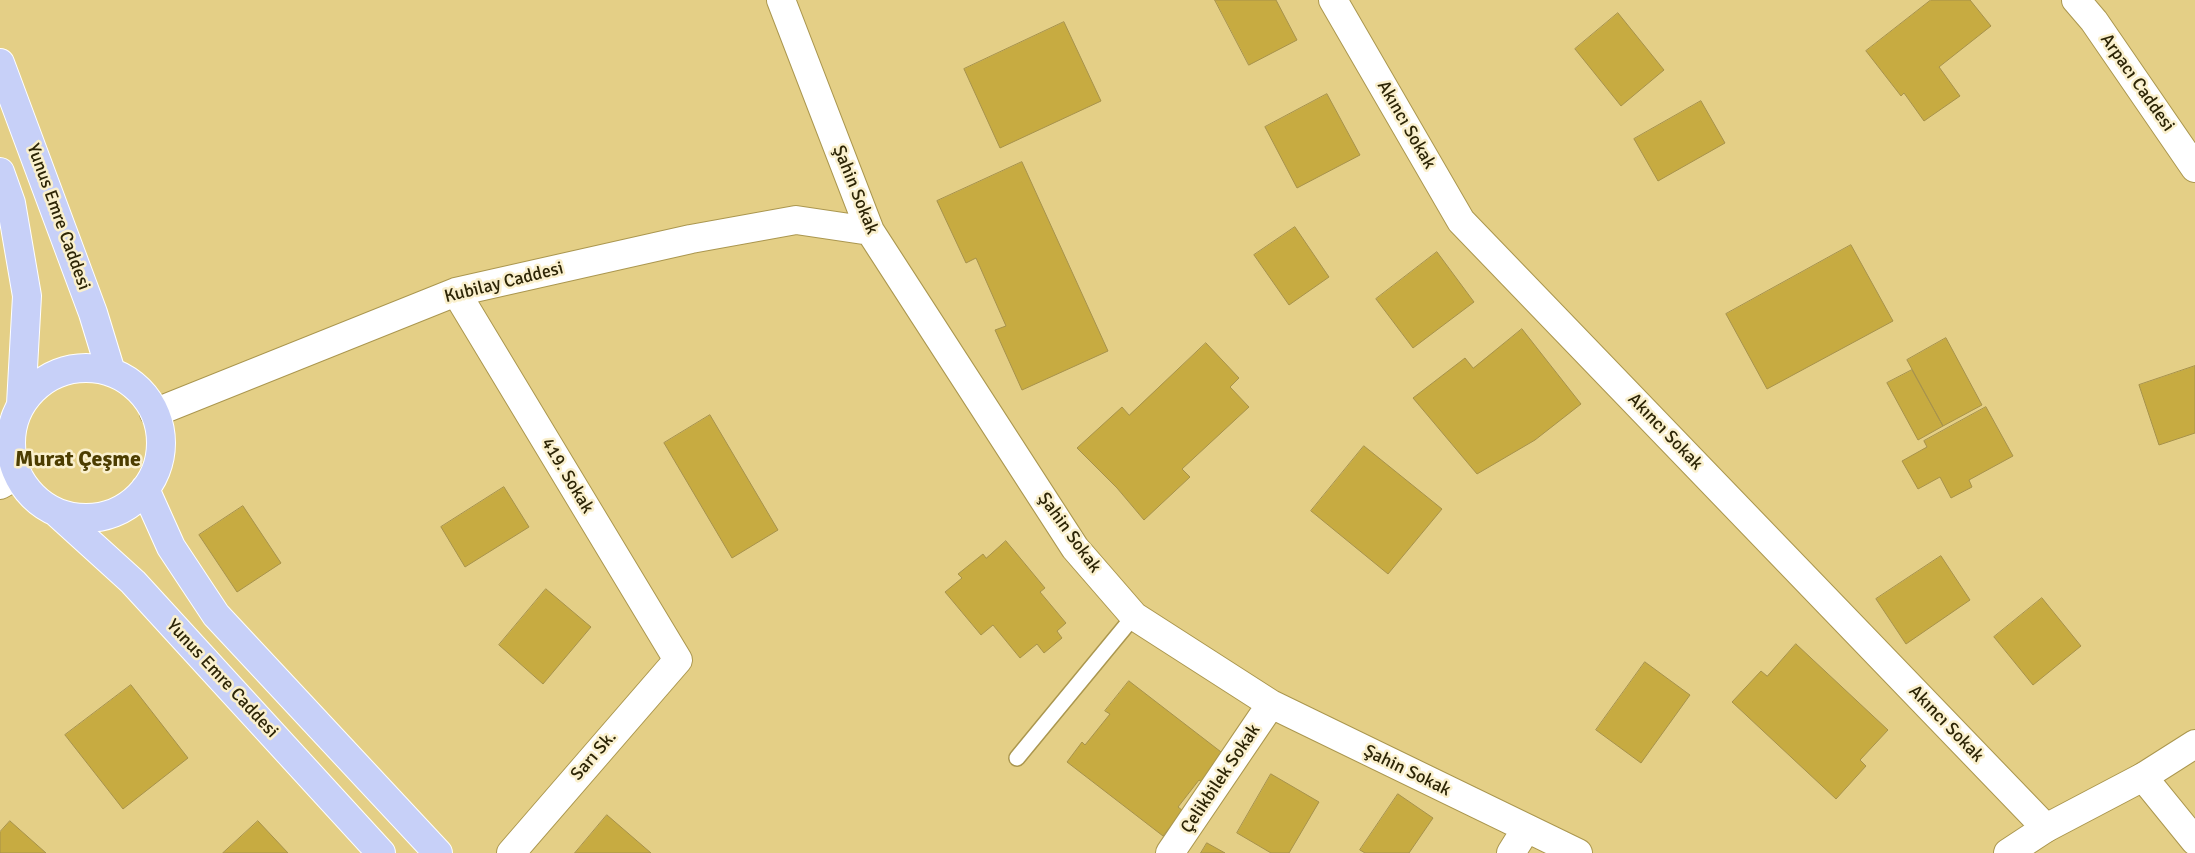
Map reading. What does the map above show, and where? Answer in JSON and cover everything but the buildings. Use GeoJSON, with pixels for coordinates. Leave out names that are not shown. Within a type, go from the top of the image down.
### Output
{"type":"FeatureCollection","features":[{"type":"Feature","properties":{"kind":"main road","name":"Yunus Emre Caddesi"},"geometry":{"type":"LineString","coordinates":[[0,63],[94,313],[111,372]]}},
{"type":"Feature","properties":{"kind":"main road"},"geometry":{"type":"LineString","coordinates":[[0,172],[12,203],[27,296],[21,404],[12,427],[9,480],[27,491],[41,504],[57,513],[76,518],[96,518],[115,513],[131,503],[145,489],[155,471],[160,452],[160,432],[154,413],[144,395],[129,381],[111,372],[86,368],[60,372],[38,385],[21,404]]}},
{"type":"Feature","properties":{"kind":"main road"},"geometry":{"type":"LineString","coordinates":[[145,489],[171,547],[216,615],[438,853]]}},
{"type":"Feature","properties":{"kind":"main road","name":"Yunus Emre Caddesi"},"geometry":{"type":"LineString","coordinates":[[57,513],[134,582],[381,853]]}},
{"type":"Feature","properties":{"kind":"street","name":"Şahin Sokak"},"geometry":{"type":"LineString","coordinates":[[781,0],[870,231],[1075,548],[1134,616],[1272,704],[1578,853]]}},
{"type":"Feature","properties":{"kind":"street","name":"Akıncı Sokak"},"geometry":{"type":"LineString","coordinates":[[1333,0],[1461,220],[2046,828]]}},
{"type":"Feature","properties":{"kind":"street","name":"Arpacı Caddesi"},"geometry":{"type":"LineString","coordinates":[[2076,0],[2094,22],[2195,168]]}},
{"type":"Feature","properties":{"kind":"street","name":"Kubilay Caddesi"},"geometry":{"type":"LineString","coordinates":[[154,413],[456,292],[692,239],[796,220],[870,231]]}},
{"type":"Feature","properties":{"kind":"street","name":"419. Sokak"},"geometry":{"type":"LineString","coordinates":[[456,292],[678,660]]}},
{"type":"Feature","properties":{"kind":"street","name":"Sarı Sk."},"geometry":{"type":"LineString","coordinates":[[511,853],[678,660]]}},
{"type":"Feature","properties":{"kind":"street","name":"Çelikbilek Sokak"},"geometry":{"type":"LineString","coordinates":[[1170,853],[1272,704]]}},
{"type":"Feature","properties":{"kind":"street"},"geometry":{"type":"LineString","coordinates":[[2008,853],[2046,828],[2143,777],[2195,744]]}},
{"type":"Feature","properties":{"kind":"street"},"geometry":{"type":"LineString","coordinates":[[2143,777],[2195,841]]}},
{"type":"Feature","properties":{"kind":"street"},"geometry":{"type":"LineString","coordinates":[[1510,853],[1526,829]]}},
{"type":"Feature","properties":{"kind":"lane"},"geometry":{"type":"LineString","coordinates":[[1017,758],[1134,616]]}},
{"type":"Feature","properties":{"kind":"district","name":"Murat Çeşme"},"geometry":{"type":"Point","coordinates":[78,460]}}]}
